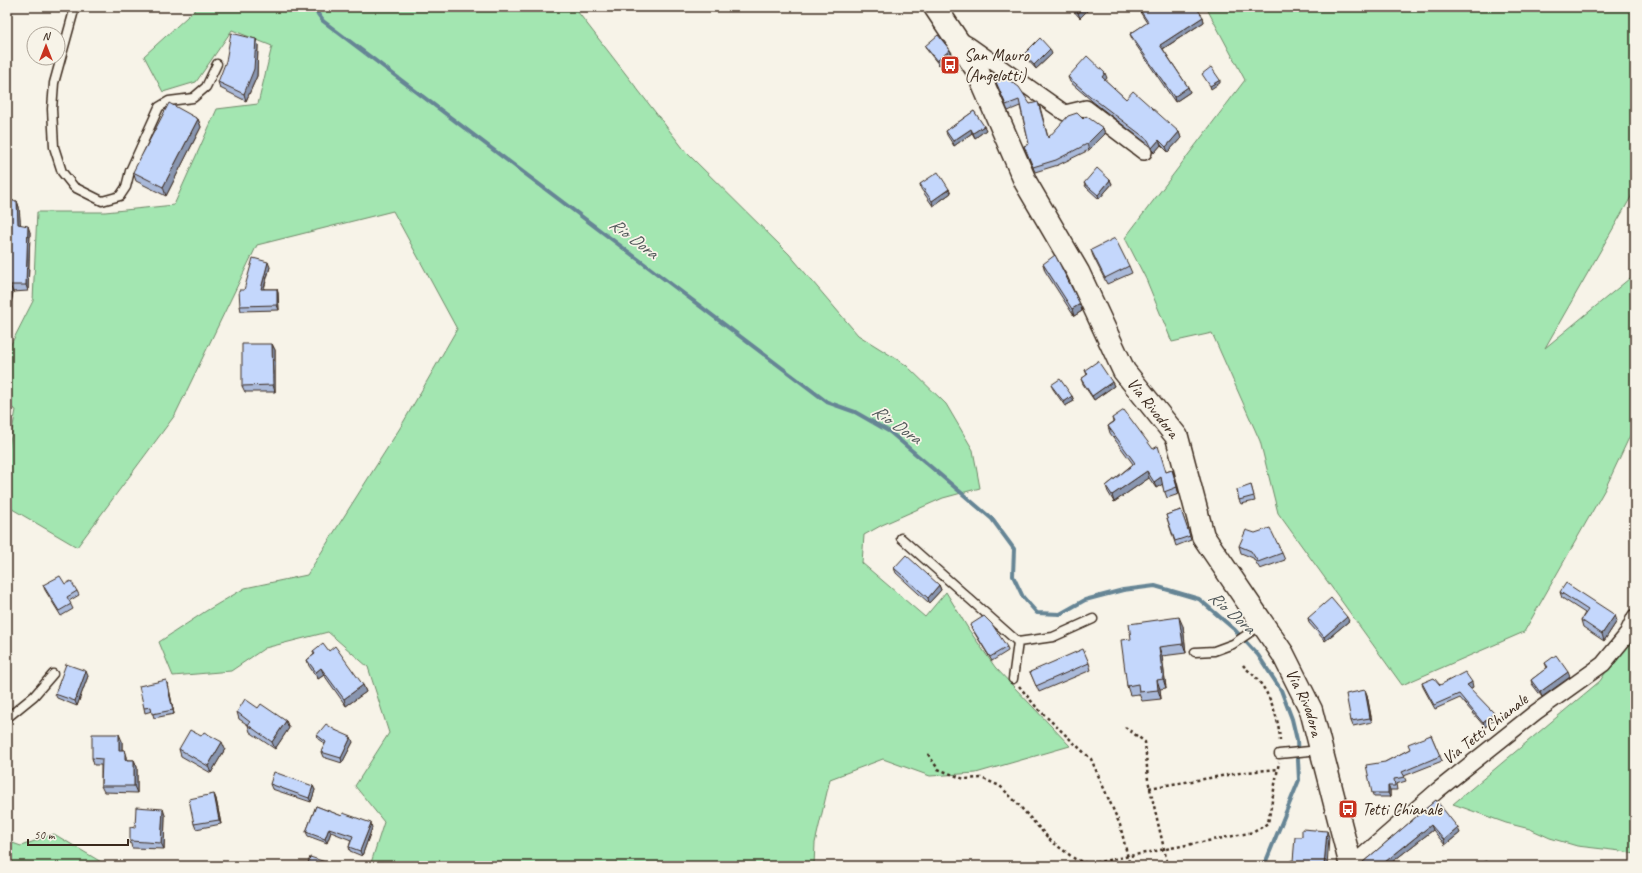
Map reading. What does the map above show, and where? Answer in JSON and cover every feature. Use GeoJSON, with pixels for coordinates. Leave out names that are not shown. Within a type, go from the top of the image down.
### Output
{"type":"FeatureCollection","features":[{"type":"Feature","properties":{"kind":"street","name":"Via Rivodora"},"geometry":{"type":"LineString","coordinates":[[935,7],[976,70],[1026,183],[1078,272],[1124,371],[1177,437],[1202,536],[1255,629],[1283,654],[1311,710],[1312,750],[1351,866]]}},
{"type":"Feature","properties":{"kind":"street"},"geometry":{"type":"LineString","coordinates":[[955,38],[969,45],[1065,113],[1086,108],[1144,152]]}},
{"type":"Feature","properties":{"kind":"street","name":"Via Tetti Chianale"},"geometry":{"type":"LineString","coordinates":[[1351,866],[1444,785],[1536,712],[1604,664],[1626,636],[1635,617]]}},
{"type":"Feature","properties":{"kind":"lane"},"geometry":{"type":"LineString","coordinates":[[75,7],[64,42],[54,83],[52,108],[54,147],[62,172],[74,187],[102,201],[120,196],[126,186],[130,171],[159,107],[169,101],[193,98],[206,87],[217,64]]}},
{"type":"Feature","properties":{"kind":"lane"},"geometry":{"type":"LineString","coordinates":[[901,538],[1018,642],[1053,637],[1093,619]]}},
{"type":"Feature","properties":{"kind":"lane"},"geometry":{"type":"LineString","coordinates":[[1195,652],[1214,651],[1233,644],[1255,629]]}},
{"type":"Feature","properties":{"kind":"lane"},"geometry":{"type":"LineString","coordinates":[[1013,679],[1018,642]]}},
{"type":"Feature","properties":{"kind":"lane"},"geometry":{"type":"LineString","coordinates":[[7,718],[34,696],[53,674]]}},
{"type":"Feature","properties":{"kind":"lane"},"geometry":{"type":"LineString","coordinates":[[1279,754],[1312,750]]}},
{"type":"Feature","properties":{"kind":"path"},"geometry":{"type":"LineString","coordinates":[[928,754],[938,769],[964,779],[981,778],[1000,786],[1051,840],[1076,860],[1088,864],[1254,832],[1268,823],[1279,769],[1280,731],[1267,694],[1257,679],[1243,665]]}},
{"type":"Feature","properties":{"kind":"path"},"geometry":{"type":"LineString","coordinates":[[1013,679],[1037,708],[1091,758],[1120,825],[1130,866]]}},
{"type":"Feature","properties":{"kind":"path"},"geometry":{"type":"LineString","coordinates":[[1125,727],[1145,742],[1150,788],[1163,850],[1168,866]]}},
{"type":"Feature","properties":{"kind":"path"},"geometry":{"type":"LineString","coordinates":[[1150,788],[1246,772],[1279,769]]}},
{"type":"Feature","properties":{"kind":"green space"},"geometry":{"type":"Polygon","coordinates":[[[198,7],[574,7],[686,152],[789,254],[858,335],[906,365],[946,404],[973,450],[980,488],[943,498],[882,525],[864,535],[862,563],[925,617],[946,592],[969,630],[995,667],[1070,746],[976,773],[930,776],[883,759],[830,779],[815,843],[814,866],[370,866],[384,822],[355,786],[389,733],[368,667],[328,632],[265,648],[231,671],[173,676],[159,642],[206,611],[245,588],[307,575],[400,428],[457,329],[393,211],[257,245],[175,415],[77,547],[7,506],[7,457],[16,410],[7,405],[7,352],[33,301],[37,212],[105,212],[174,205],[217,109],[258,104],[272,46],[232,30],[196,82],[163,92],[144,56],[198,7]]]}},
{"type":"Feature","properties":{"kind":"green space"},"geometry":{"type":"Polygon","coordinates":[[[1206,7],[1635,7],[1635,190],[1545,348],[1635,274],[1635,425],[1605,489],[1524,632],[1402,685],[1278,513],[1260,441],[1212,333],[1172,342],[1146,279],[1125,238],[1245,80],[1206,7]]]}},
{"type":"Feature","properties":{"kind":"green space"},"geometry":{"type":"Polygon","coordinates":[[[1635,627],[1635,854],[1577,846],[1453,804],[1600,681],[1635,627]]]}},
{"type":"Feature","properties":{"kind":"green space"},"geometry":{"type":"Polygon","coordinates":[[[54,834],[108,866],[7,866],[7,841],[21,846],[54,834]]]}},
{"type":"Feature","properties":{"kind":"building"},"geometry":{"type":"Polygon","coordinates":[[[1072,7],[1085,7],[1078,13],[1072,7]]]}},
{"type":"Feature","properties":{"kind":"building"},"geometry":{"type":"Polygon","coordinates":[[[1138,7],[1185,7],[1187,10],[1192,7],[1196,7],[1203,17],[1160,45],[1188,87],[1174,97],[1130,34],[1148,22],[1138,7]]]}},
{"type":"Feature","properties":{"kind":"building"},"geometry":{"type":"Polygon","coordinates":[[[231,33],[256,39],[254,69],[244,94],[218,82],[226,61],[231,33]]]}},
{"type":"Feature","properties":{"kind":"building"},"geometry":{"type":"Polygon","coordinates":[[[938,35],[950,50],[937,61],[925,46],[938,35]]]}},
{"type":"Feature","properties":{"kind":"building"},"geometry":{"type":"Polygon","coordinates":[[[1040,38],[1050,49],[1034,65],[1024,54],[1040,38]]]}},
{"type":"Feature","properties":{"kind":"building"},"geometry":{"type":"Polygon","coordinates":[[[1087,56],[1105,73],[1102,77],[1126,99],[1133,91],[1179,132],[1166,147],[1159,140],[1152,148],[1148,140],[1090,96],[1068,77],[1087,56]]]}},
{"type":"Feature","properties":{"kind":"building"},"geometry":{"type":"Polygon","coordinates":[[[1211,67],[1220,80],[1210,86],[1202,74],[1211,67]]]}},
{"type":"Feature","properties":{"kind":"building"},"geometry":{"type":"Polygon","coordinates":[[[1006,78],[1019,87],[1030,104],[1038,102],[1048,138],[1068,116],[1077,113],[1083,119],[1086,116],[1103,128],[1087,144],[1056,160],[1033,167],[1024,146],[1029,144],[1019,100],[1006,105],[996,82],[1006,78]]]}},
{"type":"Feature","properties":{"kind":"building"},"geometry":{"type":"Polygon","coordinates":[[[169,103],[198,119],[163,187],[133,172],[169,103]]]}},
{"type":"Feature","properties":{"kind":"building"},"geometry":{"type":"Polygon","coordinates":[[[974,111],[984,126],[973,133],[971,129],[953,141],[946,131],[974,111]]]}},
{"type":"Feature","properties":{"kind":"building"},"geometry":{"type":"Polygon","coordinates":[[[1097,168],[1110,180],[1098,195],[1084,183],[1097,168]]]}},
{"type":"Feature","properties":{"kind":"building"},"geometry":{"type":"Polygon","coordinates":[[[938,172],[949,189],[932,201],[920,184],[938,172]]]}},
{"type":"Feature","properties":{"kind":"building"},"geometry":{"type":"Polygon","coordinates":[[[7,201],[17,201],[18,224],[28,226],[26,285],[10,285],[9,296],[7,296],[7,276],[10,231],[7,231],[7,201]]]}},
{"type":"Feature","properties":{"kind":"building"},"geometry":{"type":"Polygon","coordinates":[[[1115,238],[1129,266],[1105,278],[1091,250],[1115,238]]]}},
{"type":"Feature","properties":{"kind":"building"},"geometry":{"type":"Polygon","coordinates":[[[1055,255],[1080,304],[1072,309],[1043,264],[1055,255]]]}},
{"type":"Feature","properties":{"kind":"building"},"geometry":{"type":"Polygon","coordinates":[[[253,258],[268,262],[261,289],[277,289],[277,305],[240,306],[239,290],[244,290],[253,258]]]}},
{"type":"Feature","properties":{"kind":"building"},"geometry":{"type":"Polygon","coordinates":[[[242,344],[272,344],[273,385],[242,386],[242,344]]]}},
{"type":"Feature","properties":{"kind":"building"},"geometry":{"type":"Polygon","coordinates":[[[1098,361],[1112,382],[1092,396],[1081,379],[1088,374],[1085,370],[1098,361]]]}},
{"type":"Feature","properties":{"kind":"building"},"geometry":{"type":"Polygon","coordinates":[[[1060,379],[1072,396],[1064,402],[1051,385],[1060,379]]]}},
{"type":"Feature","properties":{"kind":"building"},"geometry":{"type":"Polygon","coordinates":[[[1124,410],[1153,449],[1158,446],[1166,472],[1172,470],[1177,487],[1164,492],[1161,477],[1154,482],[1147,471],[1112,495],[1106,486],[1135,463],[1108,426],[1114,422],[1112,418],[1124,410]]]}},
{"type":"Feature","properties":{"kind":"building"},"geometry":{"type":"Polygon","coordinates":[[[1251,485],[1254,496],[1239,500],[1237,490],[1251,485]]]}},
{"type":"Feature","properties":{"kind":"building"},"geometry":{"type":"Polygon","coordinates":[[[1181,510],[1190,536],[1175,541],[1166,515],[1181,510]]]}},
{"type":"Feature","properties":{"kind":"building"},"geometry":{"type":"Polygon","coordinates":[[[1270,528],[1282,553],[1258,562],[1251,551],[1239,546],[1246,530],[1255,533],[1270,528]]]}},
{"type":"Feature","properties":{"kind":"building"},"geometry":{"type":"Polygon","coordinates":[[[906,555],[939,585],[928,598],[894,568],[906,555]]]}},
{"type":"Feature","properties":{"kind":"building"},"geometry":{"type":"Polygon","coordinates":[[[60,576],[65,584],[71,581],[77,591],[67,597],[71,604],[59,611],[43,585],[60,576]]]}},
{"type":"Feature","properties":{"kind":"building"},"geometry":{"type":"Polygon","coordinates":[[[1566,583],[1615,615],[1602,634],[1581,620],[1588,610],[1560,592],[1566,583]]]}},
{"type":"Feature","properties":{"kind":"building"},"geometry":{"type":"Polygon","coordinates":[[[1331,598],[1347,617],[1324,637],[1308,618],[1331,598]]]}},
{"type":"Feature","properties":{"kind":"building"},"geometry":{"type":"Polygon","coordinates":[[[984,616],[992,624],[1007,647],[990,657],[970,625],[984,616]]]}},
{"type":"Feature","properties":{"kind":"building"},"geometry":{"type":"Polygon","coordinates":[[[1179,617],[1183,644],[1159,647],[1163,679],[1157,680],[1158,690],[1139,692],[1138,684],[1127,686],[1121,640],[1131,639],[1129,624],[1179,617]]]}},
{"type":"Feature","properties":{"kind":"building"},"geometry":{"type":"Polygon","coordinates":[[[323,643],[329,651],[335,646],[363,685],[344,699],[321,668],[316,672],[307,660],[315,654],[313,651],[323,643]]]}},
{"type":"Feature","properties":{"kind":"building"},"geometry":{"type":"Polygon","coordinates":[[[1083,649],[1089,663],[1036,686],[1030,672],[1083,649]]]}},
{"type":"Feature","properties":{"kind":"building"},"geometry":{"type":"Polygon","coordinates":[[[1556,655],[1568,672],[1540,692],[1531,680],[1548,667],[1545,663],[1556,655]]]}},
{"type":"Feature","properties":{"kind":"building"},"geometry":{"type":"Polygon","coordinates":[[[66,664],[86,671],[75,701],[55,694],[66,664]]]}},
{"type":"Feature","properties":{"kind":"building"},"geometry":{"type":"Polygon","coordinates":[[[1465,672],[1472,682],[1467,685],[1494,713],[1483,723],[1459,694],[1434,705],[1422,683],[1434,678],[1440,685],[1465,672]]]}},
{"type":"Feature","properties":{"kind":"building"},"geometry":{"type":"Polygon","coordinates":[[[166,680],[173,710],[152,714],[151,707],[144,708],[139,686],[166,680]]]}},
{"type":"Feature","properties":{"kind":"building"},"geometry":{"type":"Polygon","coordinates":[[[1365,690],[1370,718],[1351,721],[1346,694],[1365,690]]]}},
{"type":"Feature","properties":{"kind":"building"},"geometry":{"type":"Polygon","coordinates":[[[245,699],[258,708],[261,704],[286,721],[272,742],[248,725],[250,722],[237,712],[245,699]]]}},
{"type":"Feature","properties":{"kind":"building"},"geometry":{"type":"Polygon","coordinates":[[[326,724],[351,737],[341,758],[321,752],[326,742],[317,735],[326,724]]]}},
{"type":"Feature","properties":{"kind":"building"},"geometry":{"type":"Polygon","coordinates":[[[190,730],[201,736],[204,732],[222,742],[208,766],[179,749],[190,730]]]}},
{"type":"Feature","properties":{"kind":"building"},"geometry":{"type":"Polygon","coordinates":[[[92,734],[119,734],[119,750],[125,750],[125,760],[134,760],[134,786],[101,786],[102,759],[92,758],[92,734]]]}},
{"type":"Feature","properties":{"kind":"building"},"geometry":{"type":"Polygon","coordinates":[[[1431,735],[1440,756],[1402,772],[1405,777],[1394,779],[1395,786],[1388,786],[1388,793],[1372,793],[1366,765],[1385,762],[1410,749],[1408,744],[1431,735]]]}},
{"type":"Feature","properties":{"kind":"building"},"geometry":{"type":"Polygon","coordinates":[[[274,772],[313,786],[309,798],[270,784],[274,772]]]}},
{"type":"Feature","properties":{"kind":"building"},"geometry":{"type":"Polygon","coordinates":[[[214,794],[219,820],[194,824],[189,799],[214,794]]]}},
{"type":"Feature","properties":{"kind":"building"},"geometry":{"type":"Polygon","coordinates":[[[1436,800],[1458,828],[1444,840],[1431,825],[1380,866],[1365,866],[1362,863],[1436,800]]]}},
{"type":"Feature","properties":{"kind":"building"},"geometry":{"type":"Polygon","coordinates":[[[316,806],[342,816],[343,813],[371,823],[360,851],[349,847],[353,836],[329,828],[325,839],[306,832],[316,806]]]}},
{"type":"Feature","properties":{"kind":"building"},"geometry":{"type":"Polygon","coordinates":[[[136,807],[163,809],[161,843],[130,841],[130,827],[135,828],[136,807]]]}},
{"type":"Feature","properties":{"kind":"building"},"geometry":{"type":"Polygon","coordinates":[[[1302,829],[1327,831],[1324,866],[1289,866],[1291,860],[1293,861],[1295,837],[1302,837],[1302,829]]]}},
{"type":"Feature","properties":{"kind":"building"},"geometry":{"type":"Polygon","coordinates":[[[310,857],[335,865],[335,866],[307,866],[310,857]]]}},
{"type":"Feature","properties":{"kind":"building"},"geometry":{"type":"Polygon","coordinates":[[[1486,861],[1490,866],[1479,866],[1486,861]]]}},
{"type":"Feature","properties":{"kind":"waterway","name":"Rio Dora"},"geometry":{"type":"LineString","coordinates":[[313,7],[323,21],[827,402],[855,412],[890,432],[992,519],[1014,549],[1013,576],[1023,597],[1037,613],[1060,614],[1085,600],[1123,590],[1155,586],[1199,599],[1235,630],[1258,655],[1281,690],[1292,719],[1297,740],[1299,780],[1264,866]]}},
{"type":"Feature","properties":{"kind":"place","name":"San Mauro (Angelotti)"},"geometry":{"type":"Point","coordinates":[950,65]}},
{"type":"Feature","properties":{"kind":"place","name":"Tetti Chianale"},"geometry":{"type":"Point","coordinates":[1348,809]}}]}
